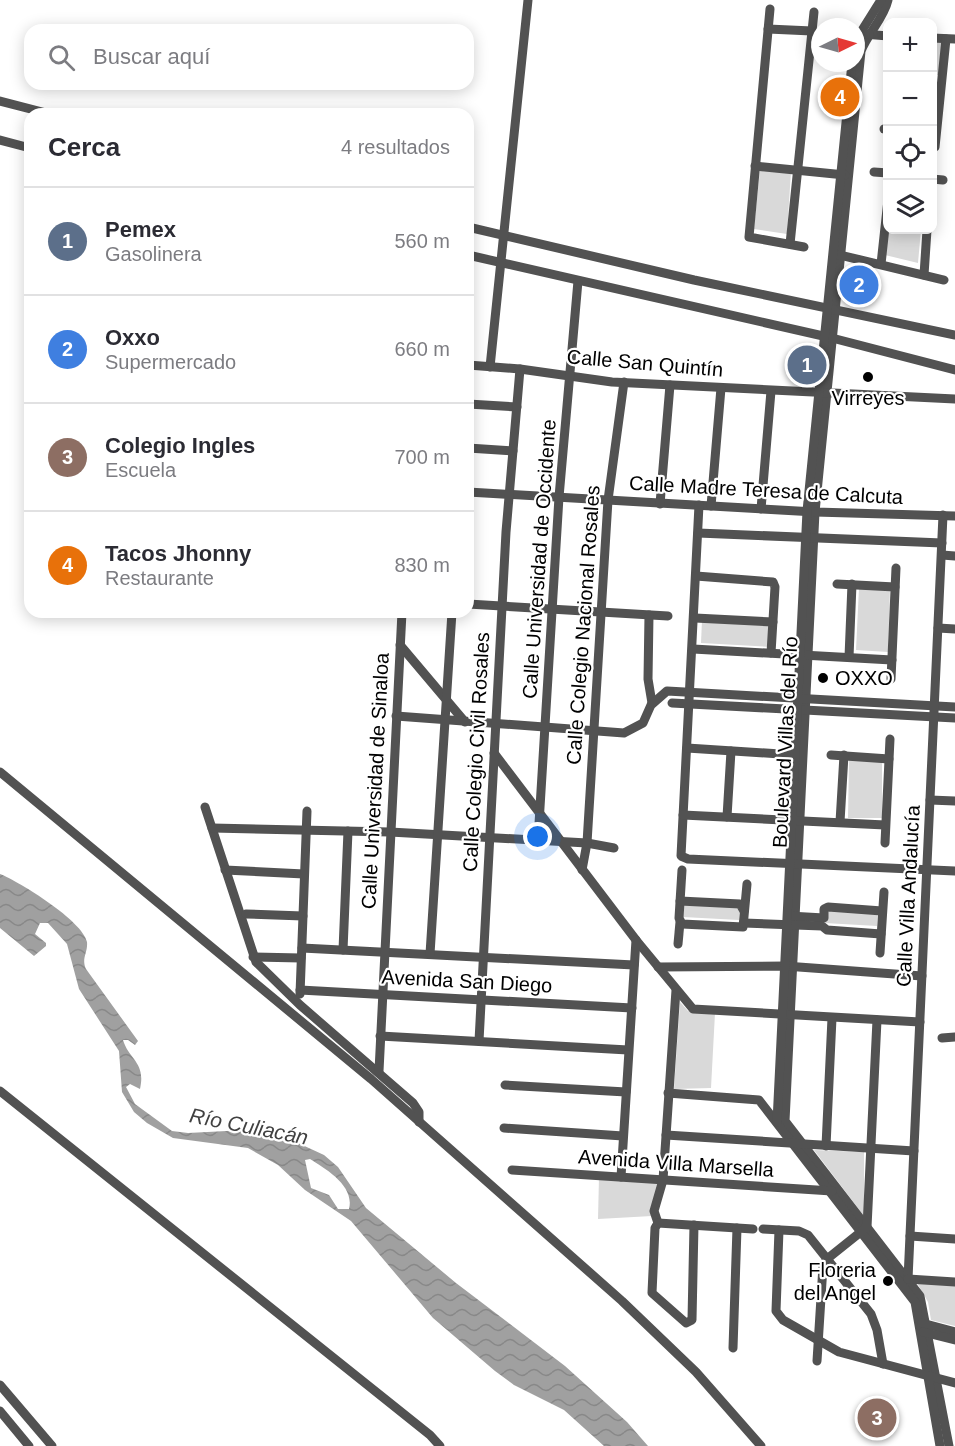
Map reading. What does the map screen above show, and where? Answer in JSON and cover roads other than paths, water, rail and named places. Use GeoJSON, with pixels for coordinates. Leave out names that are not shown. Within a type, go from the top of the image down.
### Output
{"type":"FeatureCollection","features":[{"type":"Feature","properties":{"kind":"street"},"geometry":{"type":"LineString","coordinates":[[490,367],[528,0]]}},
{"type":"Feature","properties":{"kind":"street","name":"Boulevard Villas del Río"},"geometry":{"type":"LineString","coordinates":[[865,29],[881,0]]}},
{"type":"Feature","properties":{"kind":"street","name":"Boulevard Villas del Río"},"geometry":{"type":"LineString","coordinates":[[865,32],[882,15],[888,0]]}},
{"type":"Feature","properties":{"kind":"street"},"geometry":{"type":"LineString","coordinates":[[770,9],[749,237],[804,247]]}},
{"type":"Feature","properties":{"kind":"street"},"geometry":{"type":"LineString","coordinates":[[813,18],[814,12]]}},
{"type":"Feature","properties":{"kind":"street"},"geometry":{"type":"LineString","coordinates":[[768,29],[811,31]]}},
{"type":"Feature","properties":{"kind":"street"},"geometry":{"type":"LineString","coordinates":[[865,36],[883,36]]}},
{"type":"Feature","properties":{"kind":"street"},"geometry":{"type":"LineString","coordinates":[[936,126],[951,39]]}},
{"type":"Feature","properties":{"kind":"street"},"geometry":{"type":"LineString","coordinates":[[790,244],[811,40]]}},
{"type":"Feature","properties":{"kind":"street","name":"Boulevard Villas del Río"},"geometry":{"type":"LineString","coordinates":[[851,72],[838,251],[809,537],[788,966],[785,1121],[833,1190],[906,1282],[920,1296],[940,1446]]}},
{"type":"Feature","properties":{"kind":"street","name":"Boulevard Villas del Río"},"geometry":{"type":"LineString","coordinates":[[844,175],[858,72]]}},
{"type":"Feature","properties":{"kind":"street"},"geometry":{"type":"LineString","coordinates":[[0,101],[27,108]]}},
{"type":"Feature","properties":{"kind":"street"},"geometry":{"type":"LineString","coordinates":[[0,140],[24,146]]}},
{"type":"Feature","properties":{"kind":"street"},"geometry":{"type":"LineString","coordinates":[[755,166],[844,175]]}},
{"type":"Feature","properties":{"kind":"street"},"geometry":{"type":"LineString","coordinates":[[874,172],[883,173]]}},
{"type":"Feature","properties":{"kind":"street"},"geometry":{"type":"LineString","coordinates":[[937,179],[943,180]]}},
{"type":"Feature","properties":{"kind":"street"},"geometry":{"type":"LineString","coordinates":[[474,228],[955,335]]}},
{"type":"Feature","properties":{"kind":"street"},"geometry":{"type":"LineString","coordinates":[[881,262],[884,234]]}},
{"type":"Feature","properties":{"kind":"street"},"geometry":{"type":"LineString","coordinates":[[924,274],[927,234]]}},
{"type":"Feature","properties":{"kind":"street"},"geometry":{"type":"LineString","coordinates":[[838,251],[950,281]]}},
{"type":"Feature","properties":{"kind":"street"},"geometry":{"type":"LineString","coordinates":[[474,256],[955,369]]}},
{"type":"Feature","properties":{"kind":"street","name":"Calle Universidad de Occidente"},"geometry":{"type":"LineString","coordinates":[[538,840],[559,497],[578,281]]}},
{"type":"Feature","properties":{"kind":"street","name":"Calle San Quintín"},"geometry":{"type":"LineString","coordinates":[[474,366],[624,382],[955,399]]}},
{"type":"Feature","properties":{"kind":"street","name":"Calle Colegio Civil Rosales"},"geometry":{"type":"LineString","coordinates":[[479,1041],[502,606],[520,369]]}},
{"type":"Feature","properties":{"kind":"street","name":"Calle Colegio Nacional Rosales"},"geometry":{"type":"LineString","coordinates":[[582,870],[588,843],[608,500],[624,382]]}},
{"type":"Feature","properties":{"kind":"street"},"geometry":{"type":"LineString","coordinates":[[660,504],[670,385]]}},
{"type":"Feature","properties":{"kind":"street"},"geometry":{"type":"LineString","coordinates":[[711,506],[721,388]]}},
{"type":"Feature","properties":{"kind":"street"},"geometry":{"type":"LineString","coordinates":[[762,509],[771,391]]}},
{"type":"Feature","properties":{"kind":"street"},"geometry":{"type":"LineString","coordinates":[[474,404],[517,407]]}},
{"type":"Feature","properties":{"kind":"street"},"geometry":{"type":"LineString","coordinates":[[474,448],[513,451]]}},
{"type":"Feature","properties":{"kind":"street","name":"Calle Madre Teresa de Calcuta"},"geometry":{"type":"LineString","coordinates":[[474,492],[811,512],[955,516]]}},
{"type":"Feature","properties":{"kind":"street"},"geometry":{"type":"LineString","coordinates":[[699,505],[681,856],[685,859],[955,872]]}},
{"type":"Feature","properties":{"kind":"street","name":"Calle Villa Andalucía"},"geometry":{"type":"LineString","coordinates":[[906,1282],[928,870],[943,515]]}},
{"type":"Feature","properties":{"kind":"street"},"geometry":{"type":"LineString","coordinates":[[698,533],[942,543]]}},
{"type":"Feature","properties":{"kind":"street"},"geometry":{"type":"LineString","coordinates":[[942,555],[955,556]]}},
{"type":"Feature","properties":{"kind":"street"},"geometry":{"type":"LineString","coordinates":[[891,679],[896,567]]}},
{"type":"Feature","properties":{"kind":"street"},"geometry":{"type":"LineString","coordinates":[[696,576],[770,580],[775,587],[771,653]]}},
{"type":"Feature","properties":{"kind":"street"},"geometry":{"type":"LineString","coordinates":[[837,584],[895,587]]}},
{"type":"Feature","properties":{"kind":"street"},"geometry":{"type":"LineString","coordinates":[[849,657],[852,584]]}},
{"type":"Feature","properties":{"kind":"street"},"geometry":{"type":"LineString","coordinates":[[474,604],[668,616]]}},
{"type":"Feature","properties":{"kind":"street"},"geometry":{"type":"LineString","coordinates":[[396,716],[595,733],[624,733],[635,729],[646,720],[652,703],[648,679],[649,615]]}},
{"type":"Feature","properties":{"kind":"street","name":"Calle Universidad de Sinaloa"},"geometry":{"type":"LineString","coordinates":[[379,1071],[402,618]]}},
{"type":"Feature","properties":{"kind":"street"},"geometry":{"type":"LineString","coordinates":[[430,954],[452,618]]}},
{"type":"Feature","properties":{"kind":"street"},"geometry":{"type":"LineString","coordinates":[[694,618],[773,622]]}},
{"type":"Feature","properties":{"kind":"street"},"geometry":{"type":"LineString","coordinates":[[938,628],[955,629]]}},
{"type":"Feature","properties":{"kind":"street"},"geometry":{"type":"LineString","coordinates":[[400,645],[465,722]]}},
{"type":"Feature","properties":{"kind":"street"},"geometry":{"type":"LineString","coordinates":[[693,649],[892,660]]}},
{"type":"Feature","properties":{"kind":"street"},"geometry":{"type":"LineString","coordinates":[[652,703],[667,691],[955,707]]}},
{"type":"Feature","properties":{"kind":"street"},"geometry":{"type":"LineString","coordinates":[[672,703],[955,718]]}},
{"type":"Feature","properties":{"kind":"street","name":"Boulevard Villas del Río"},"geometry":{"type":"LineString","coordinates":[[795,820],[795,755],[801,710]]}},
{"type":"Feature","properties":{"kind":"street"},"geometry":{"type":"LineString","coordinates":[[885,843],[890,739]]}},
{"type":"Feature","properties":{"kind":"street"},"geometry":{"type":"LineString","coordinates":[[687,748],[795,755]]}},
{"type":"Feature","properties":{"kind":"street"},"geometry":{"type":"LineString","coordinates":[[727,817],[731,751]]}},
{"type":"Feature","properties":{"kind":"street"},"geometry":{"type":"LineString","coordinates":[[494,753],[636,940],[695,1011],[920,1022]]}},
{"type":"Feature","properties":{"kind":"street"},"geometry":{"type":"LineString","coordinates":[[831,754],[889,759]]}},
{"type":"Feature","properties":{"kind":"street"},"geometry":{"type":"LineString","coordinates":[[840,822],[844,756]]}},
{"type":"Feature","properties":{"kind":"street"},"geometry":{"type":"LineString","coordinates":[[0,772],[296,1016],[622,1301],[696,1372],[761,1446]]}},
{"type":"Feature","properties":{"kind":"street"},"geometry":{"type":"LineString","coordinates":[[930,800],[955,801]]}},
{"type":"Feature","properties":{"kind":"street"},"geometry":{"type":"LineString","coordinates":[[205,807],[253,957],[262,969],[300,1005],[379,1071],[415,1105],[419,1122]]}},
{"type":"Feature","properties":{"kind":"street"},"geometry":{"type":"LineString","coordinates":[[300,1005],[307,811]]}},
{"type":"Feature","properties":{"kind":"street"},"geometry":{"type":"LineString","coordinates":[[683,814],[885,825]]}},
{"type":"Feature","properties":{"kind":"street"},"geometry":{"type":"LineString","coordinates":[[212,828],[390,832],[588,843],[614,848]]}},
{"type":"Feature","properties":{"kind":"street"},"geometry":{"type":"LineString","coordinates":[[343,950],[348,831]]}},
{"type":"Feature","properties":{"kind":"street"},"geometry":{"type":"LineString","coordinates":[[225,870],[304,874]]}},
{"type":"Feature","properties":{"kind":"street"},"geometry":{"type":"LineString","coordinates":[[678,944],[682,923],[680,901],[682,870]]}},
{"type":"Feature","properties":{"kind":"street"},"geometry":{"type":"LineString","coordinates":[[682,923],[743,927],[747,884]]}},
{"type":"Feature","properties":{"kind":"street"},"geometry":{"type":"LineString","coordinates":[[880,953],[884,892]]}},
{"type":"Feature","properties":{"kind":"street"},"geometry":{"type":"LineString","coordinates":[[680,901],[740,904],[744,911]]}},
{"type":"Feature","properties":{"kind":"street"},"geometry":{"type":"LineString","coordinates":[[881,934],[827,930],[823,922],[827,907],[882,911]]}},
{"type":"Feature","properties":{"kind":"street"},"geometry":{"type":"LineString","coordinates":[[246,914],[303,916]]}},
{"type":"Feature","properties":{"kind":"street"},"geometry":{"type":"LineString","coordinates":[[744,923],[823,922]]}},
{"type":"Feature","properties":{"kind":"street"},"geometry":{"type":"LineString","coordinates":[[621,1177],[636,940]]}},
{"type":"Feature","properties":{"kind":"street"},"geometry":{"type":"LineString","coordinates":[[253,957],[343,950],[634,965]]}},
{"type":"Feature","properties":{"kind":"street"},"geometry":{"type":"LineString","coordinates":[[658,967],[788,966],[922,976]]}},
{"type":"Feature","properties":{"kind":"street","name":"Avenida San Diego"},"geometry":{"type":"LineString","coordinates":[[300,990],[632,1008]]}},
{"type":"Feature","properties":{"kind":"street"},"geometry":{"type":"LineString","coordinates":[[676,990],[663,1180],[654,1211],[658,1222],[655,1228],[652,1293],[686,1323],[692,1320],[693,1315],[694,1225]]}},
{"type":"Feature","properties":{"kind":"street","name":"Boulevard Villas del Río"},"geometry":{"type":"LineString","coordinates":[[786,1016],[777,1122],[799,1144]]}},
{"type":"Feature","properties":{"kind":"street"},"geometry":{"type":"LineString","coordinates":[[826,1146],[832,1018]]}},
{"type":"Feature","properties":{"kind":"street"},"geometry":{"type":"LineString","coordinates":[[817,1362],[822,1272],[827,1259],[864,1230],[871,1149],[877,1020]]}},
{"type":"Feature","properties":{"kind":"street"},"geometry":{"type":"LineString","coordinates":[[380,1036],[628,1050]]}},
{"type":"Feature","properties":{"kind":"street"},"geometry":{"type":"LineString","coordinates":[[942,1038],[955,1037]]}},
{"type":"Feature","properties":{"kind":"street"},"geometry":{"type":"LineString","coordinates":[[505,1085],[626,1092]]}},
{"type":"Feature","properties":{"kind":"street"},"geometry":{"type":"LineString","coordinates":[[0,1091],[430,1435],[440,1446]]}},
{"type":"Feature","properties":{"kind":"street"},"geometry":{"type":"LineString","coordinates":[[668,1093],[756,1099],[777,1122]]}},
{"type":"Feature","properties":{"kind":"street"},"geometry":{"type":"LineString","coordinates":[[504,1128],[623,1136]]}},
{"type":"Feature","properties":{"kind":"street"},"geometry":{"type":"LineString","coordinates":[[666,1135],[914,1151]]}},
{"type":"Feature","properties":{"kind":"street","name":"Avenida Villa Marsella"},"geometry":{"type":"LineString","coordinates":[[512,1170],[833,1190]]}},
{"type":"Feature","properties":{"kind":"street"},"geometry":{"type":"LineString","coordinates":[[658,1222],[805,1233],[875,1322],[883,1364]]}},
{"type":"Feature","properties":{"kind":"street"},"geometry":{"type":"LineString","coordinates":[[733,1347],[737,1228]]}},
{"type":"Feature","properties":{"kind":"street"},"geometry":{"type":"LineString","coordinates":[[779,1230],[776,1311],[779,1316],[818,1341],[852,1357],[955,1383]]}},
{"type":"Feature","properties":{"kind":"street"},"geometry":{"type":"LineString","coordinates":[[910,1236],[955,1239]]}},
{"type":"Feature","properties":{"kind":"street"},"geometry":{"type":"LineString","coordinates":[[906,1282],[955,1282]]}},
{"type":"Feature","properties":{"kind":"street"},"geometry":{"type":"LineString","coordinates":[[924,1328],[955,1332]]}},
{"type":"Feature","properties":{"kind":"street"},"geometry":{"type":"LineString","coordinates":[[924,1328],[955,1340]]}},
{"type":"Feature","properties":{"kind":"street","name":"Boulevard Villas del Río"},"geometry":{"type":"LineString","coordinates":[[932,1377],[949,1446]]}},
{"type":"Feature","properties":{"kind":"street"},"geometry":{"type":"LineString","coordinates":[[0,1385],[52,1446]]}},
{"type":"Feature","properties":{"kind":"street"},"geometry":{"type":"LineString","coordinates":[[0,1411],[29,1446]]}},
{"type":"Feature","properties":{"kind":"water"},"geometry":{"type":"Polygon","coordinates":[[[0,874],[50,903],[83,933],[87,942],[84,962],[86,969],[138,1041],[135,1045],[128,1040],[123,1040],[141,1073],[140,1089],[130,1084],[126,1087],[135,1104],[172,1131],[188,1133],[246,1130],[298,1143],[324,1155],[338,1167],[366,1208],[456,1283],[565,1366],[627,1422],[648,1446],[604,1446],[564,1410],[514,1385],[495,1371],[433,1318],[351,1221],[305,1190],[278,1165],[248,1148],[173,1138],[147,1123],[134,1112],[122,1092],[119,1051],[79,989],[67,944],[48,923],[40,923],[35,934],[46,943],[46,946],[34,956],[0,928],[0,874]],[[310,1159],[305,1160],[311,1188],[329,1195],[338,1209],[349,1209],[350,1201],[344,1186],[331,1173],[310,1159]]]}},
{"type":"Feature","properties":{"kind":"place","name":"Tacos Jhonny"},"geometry":{"type":"Point","coordinates":[840,97]}},
{"type":"Feature","properties":{"kind":"place","name":"Oxxo"},"geometry":{"type":"Point","coordinates":[859,285]}},
{"type":"Feature","properties":{"kind":"place","name":"Pemex"},"geometry":{"type":"Point","coordinates":[807,365]}},
{"type":"Feature","properties":{"kind":"place","name":"Virreyes"},"geometry":{"type":"Point","coordinates":[868,377]}},
{"type":"Feature","properties":{"kind":"place","name":"OXXO"},"geometry":{"type":"Point","coordinates":[823,678]}},
{"type":"Feature","properties":{"kind":"place","name":"Floreria del Angel"},"geometry":{"type":"Point","coordinates":[888,1281]}},
{"type":"Feature","properties":{"kind":"place","name":"Colegio Ingles"},"geometry":{"type":"Point","coordinates":[877,1418]}},
{"type":"Feature","properties":{"kind":"water label","name":"Río Culiacán"},"geometry":{"type":"Point","coordinates":[249,1126]}}]}
